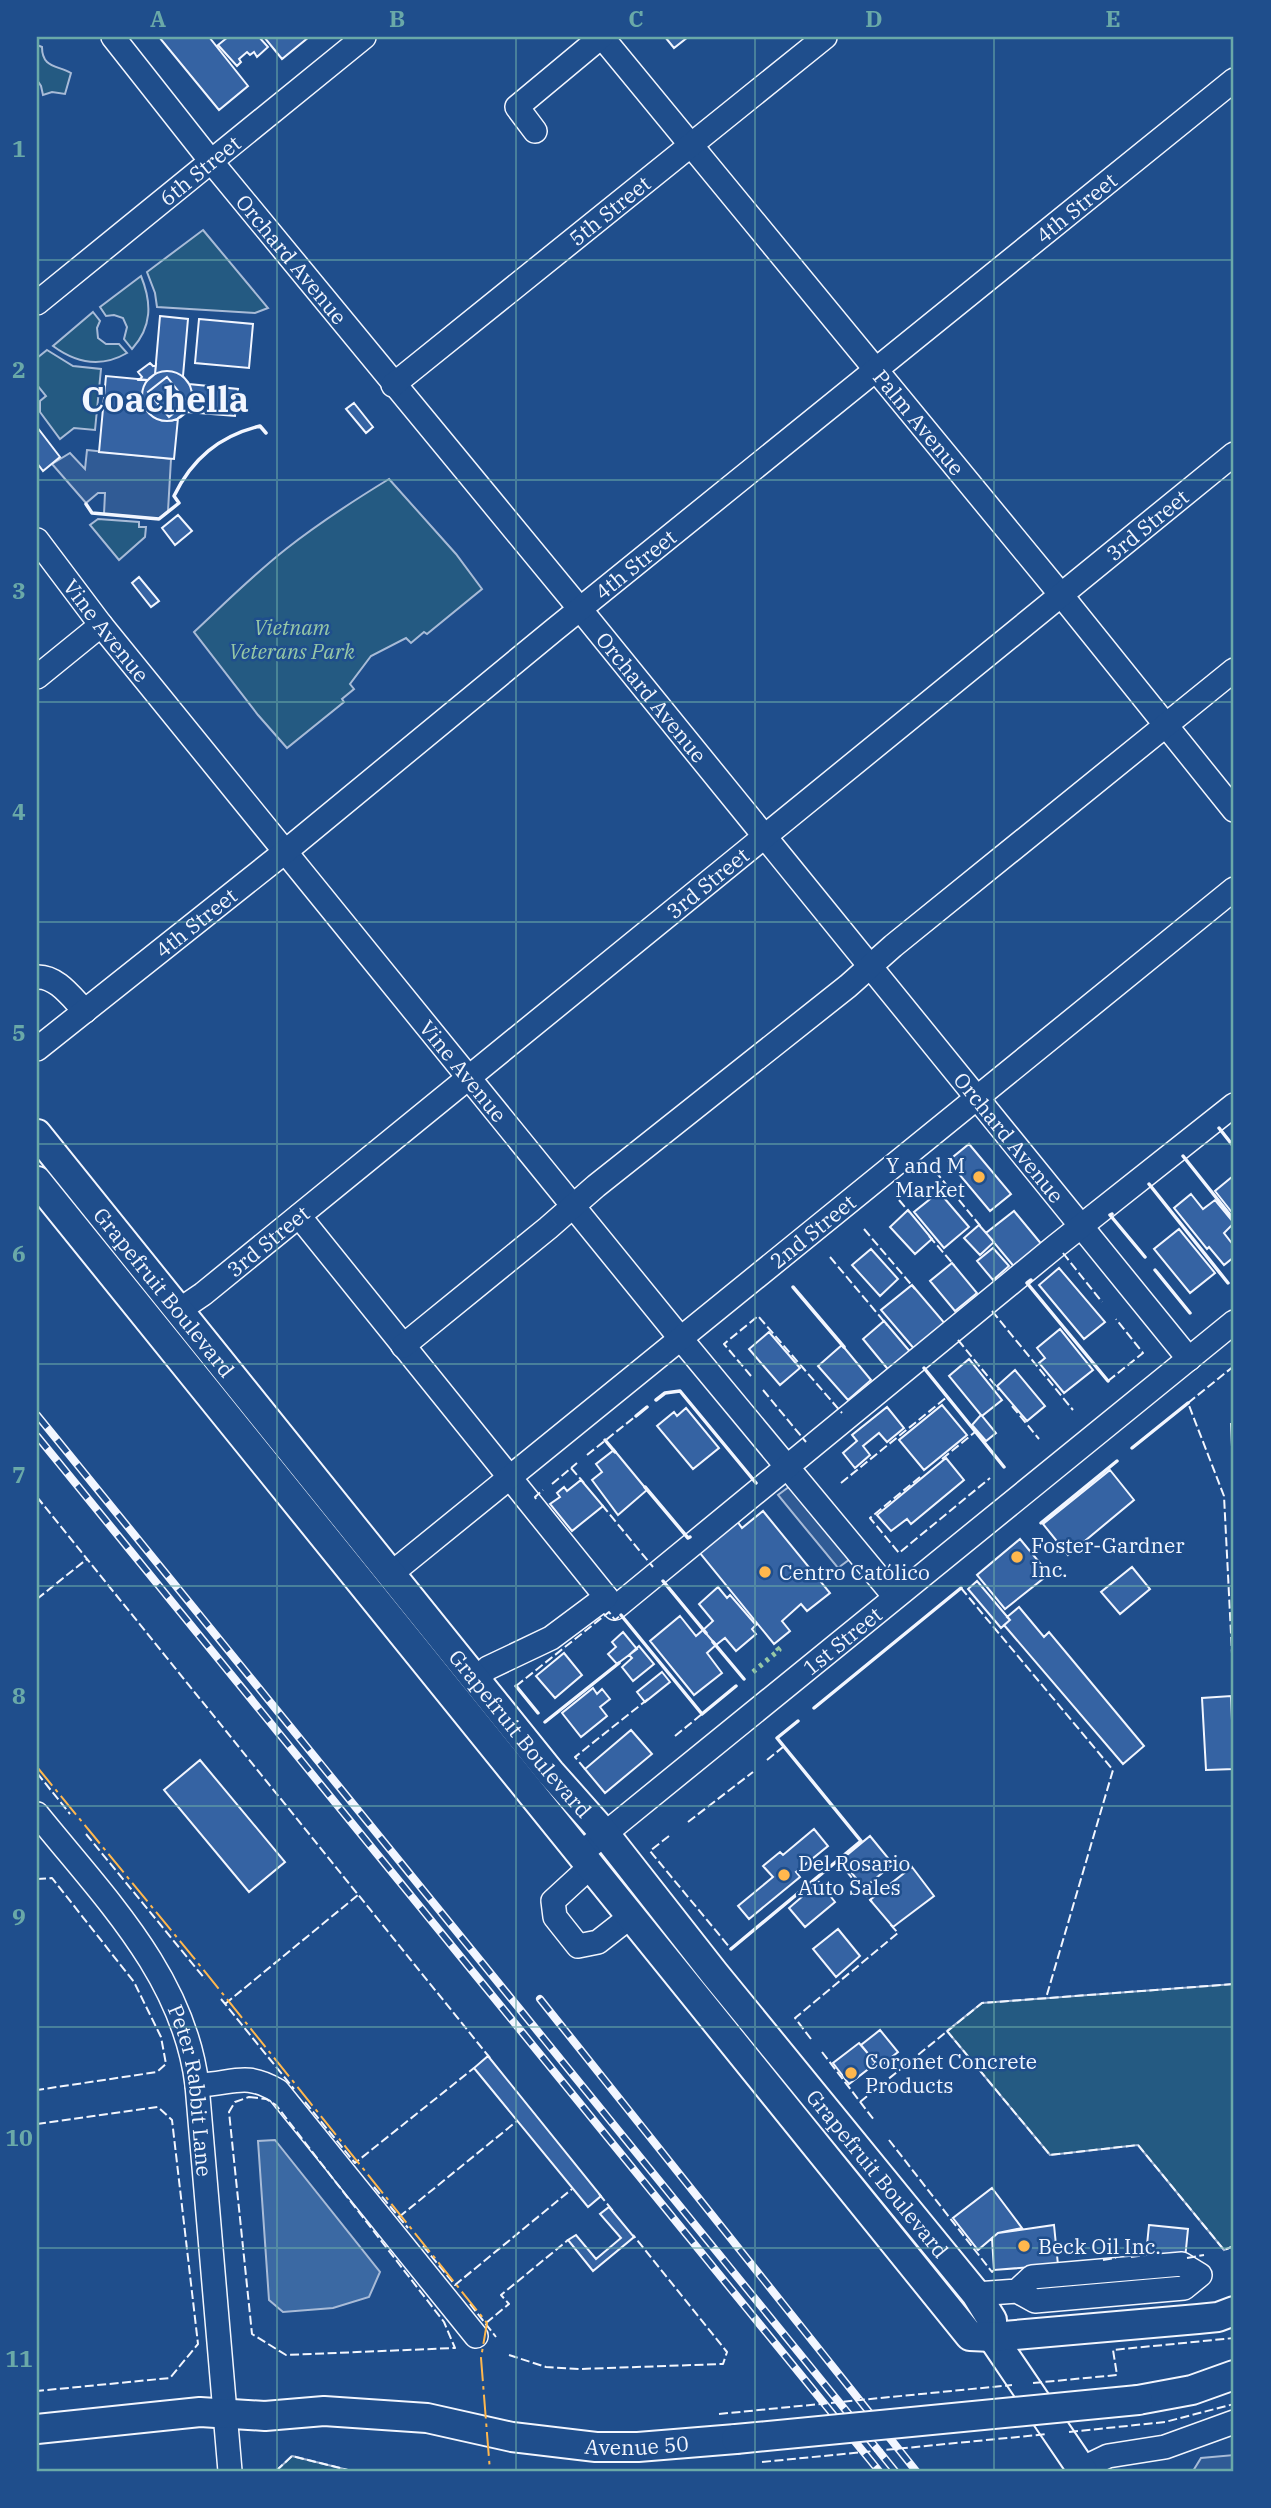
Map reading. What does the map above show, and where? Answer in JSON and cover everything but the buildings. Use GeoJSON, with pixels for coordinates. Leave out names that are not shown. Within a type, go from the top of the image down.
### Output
{"type":"FeatureCollection","features":[{"type":"Feature","properties":{"kind":"main road","name":"Grapefruit Boulevard"},"geometry":{"type":"LineString","coordinates":[[37,1134],[550,1772],[605,1834],[706,1963],[976,2294],[992,2320],[992,2337],[1082,2470]]}},
{"type":"Feature","properties":{"kind":"main road","name":"Grapefruit Boulevard"},"geometry":{"type":"LineString","coordinates":[[37,1181],[970,2336],[992,2337]]}},
{"type":"Feature","properties":{"kind":"main road"},"geometry":{"type":"LineString","coordinates":[[992,2337],[1218,2317],[1234,2311]]}},
{"type":"Feature","properties":{"kind":"main road","name":"Avenue 50"},"geometry":{"type":"LineString","coordinates":[[37,2429],[200,2412],[265,2416],[324,2411],[392,2414],[452,2422],[512,2437],[596,2447],[638,2447],[1138,2400],[1192,2390],[1234,2375]]}},
{"type":"Feature","properties":{"kind":"street","name":"Orchard Avenue"},"geometry":{"type":"LineString","coordinates":[[113,37],[210,160],[1189,1359]]}},
{"type":"Feature","properties":{"kind":"street","name":"6th Street"},"geometry":{"type":"LineString","coordinates":[[37,303],[364,37]]}},
{"type":"Feature","properties":{"kind":"street"},"geometry":{"type":"LineString","coordinates":[[535,131],[517,107],[601,37]]}},
{"type":"Feature","properties":{"kind":"street","name":"Palm Avenue"},"geometry":{"type":"LineString","coordinates":[[601,37],[1062,596],[1234,810]]}},
{"type":"Feature","properties":{"kind":"street","name":"5th Street"},"geometry":{"type":"LineString","coordinates":[[393,384],[825,37]]}},
{"type":"Feature","properties":{"kind":"street","name":"4th Street"},"geometry":{"type":"LineString","coordinates":[[37,1049],[286,851],[1234,80]]}},
{"type":"Feature","properties":{"kind":"street","name":"3rd Street"},"geometry":{"type":"LineString","coordinates":[[177,1311],[299,1216],[1234,454]]}},
{"type":"Feature","properties":{"kind":"street","name":"Vine Avenue"},"geometry":{"type":"LineString","coordinates":[[37,540],[102,625],[573,1206],[895,1597]]}},
{"type":"Feature","properties":{"kind":"street"},"geometry":{"type":"LineString","coordinates":[[37,677],[102,625]]}},
{"type":"Feature","properties":{"kind":"street"},"geometry":{"type":"LineString","coordinates":[[403,1346],[1234,670]]}},
{"type":"Feature","properties":{"kind":"street","name":"2nd Street"},"geometry":{"type":"LineString","coordinates":[[392,1573],[1234,889]]}},
{"type":"Feature","properties":{"kind":"street"},"geometry":{"type":"LineString","coordinates":[[37,977],[56,982],[85,1011]]}},
{"type":"Feature","properties":{"kind":"street"},"geometry":{"type":"LineString","coordinates":[[299,1216],[615,1608],[1234,1105]]}},
{"type":"Feature","properties":{"kind":"street","name":"1st Street"},"geometry":{"type":"LineString","coordinates":[[631,1917],[598,1942],[579,1946],[555,1917],[553,1901],[605,1834],[1234,1322]]}},
{"type":"Feature","properties":{"kind":"street"},"geometry":{"type":"LineString","coordinates":[[476,1679],[488,1668],[551,1638],[606,1597]]}},
{"type":"Feature","properties":{"kind":"street","name":"Peter Rabbit Lane"},"geometry":{"type":"LineString","coordinates":[[37,1814],[125,1923],[157,1971],[180,2014],[190,2047],[197,2085],[230,2471]]}},
{"type":"Feature","properties":{"kind":"street"},"geometry":{"type":"LineString","coordinates":[[197,2085],[220,2085],[242,2079],[260,2081],[278,2091],[476,2336]]}},
{"type":"Feature","properties":{"kind":"street"},"geometry":{"type":"LineString","coordinates":[[976,2294],[1017,2291],[1035,2301],[1184,2288],[1200,2276],[1182,2264],[1032,2277],[1017,2291]]}},
{"type":"Feature","properties":{"kind":"street"},"geometry":{"type":"LineString","coordinates":[[1082,2470],[1108,2456],[1165,2447],[1234,2422]]}},
{"type":"Feature","properties":{"kind":"green space"},"geometry":{"type":"Polygon","coordinates":[[[37,45],[42,47],[47,62],[71,73],[65,94],[52,92],[43,95],[37,80],[37,45]]]}},
{"type":"Feature","properties":{"kind":"green space"},"geometry":{"type":"Polygon","coordinates":[[[203,230],[268,308],[255,313],[157,307],[147,272],[203,230]]]}},
{"type":"Feature","properties":{"kind":"green space"},"geometry":{"type":"Polygon","coordinates":[[[141,276],[147,296],[147,323],[132,349],[124,339],[127,327],[123,318],[106,316],[100,307],[141,276]]]}},
{"type":"Feature","properties":{"kind":"green space"},"geometry":{"type":"Polygon","coordinates":[[[93,312],[100,321],[97,328],[98,338],[106,344],[119,344],[127,353],[108,361],[89,362],[53,346],[93,312]]]}},
{"type":"Feature","properties":{"kind":"green space"},"geometry":{"type":"Polygon","coordinates":[[[47,350],[73,366],[101,369],[95,430],[74,428],[60,439],[40,412],[40,401],[46,396],[37,385],[37,358],[47,350]]]}},
{"type":"Feature","properties":{"kind":"green space","name":"Vietnam Veterans Park"},"geometry":{"type":"Polygon","coordinates":[[[389,479],[456,554],[482,589],[427,634],[424,632],[411,643],[406,638],[371,656],[350,684],[354,689],[342,699],[344,702],[287,748],[194,632],[286,549],[336,512],[389,479]]]}},
{"type":"Feature","properties":{"kind":"green space"},"geometry":{"type":"Polygon","coordinates":[[[98,519],[139,522],[139,527],[146,527],[145,537],[119,560],[90,525],[98,519]]]}},
{"type":"Feature","properties":{"kind":"green space"},"geometry":{"type":"Polygon","coordinates":[[[1234,1984],[1234,2246],[1224,2250],[1138,2145],[1050,2155],[947,2031],[982,2003],[1234,1984]]]}},
{"type":"Feature","properties":{"kind":"green space"},"geometry":{"type":"Polygon","coordinates":[[[292,2456],[352,2471],[276,2471],[292,2456]]]}},
{"type":"Feature","properties":{"kind":"shaded area"},"geometry":{"type":"Polygon","coordinates":[[[87,450],[171,459],[168,511],[158,519],[104,514],[105,493],[98,493],[86,503],[52,464],[70,453],[85,469],[87,450]]]}},
{"type":"Feature","properties":{"kind":"shaded area"},"geometry":{"type":"Polygon","coordinates":[[[790,1486],[850,1559],[838,1568],[778,1495],[790,1486]]]}},
{"type":"Feature","properties":{"kind":"shaded area"},"geometry":{"type":"Polygon","coordinates":[[[275,2140],[380,2272],[369,2297],[333,2308],[283,2312],[269,2300],[258,2141],[275,2140]]]}},
{"type":"Feature","properties":{"kind":"shaded area"},"geometry":{"type":"Polygon","coordinates":[[[1234,2455],[1234,2471],[1193,2471],[1201,2458],[1234,2455]]]}},
{"type":"Feature","properties":{"kind":"railway"},"geometry":{"type":"LineString","coordinates":[[37,1415],[895,2471]]}},
{"type":"Feature","properties":{"kind":"railway"},"geometry":{"type":"LineString","coordinates":[[37,1436],[879,2471]]}},
{"type":"Feature","properties":{"kind":"railway"},"geometry":{"type":"LineString","coordinates":[[540,1999],[916,2471]]}},
{"type":"Feature","properties":{"kind":"hedge"},"geometry":{"type":"LineString","coordinates":[[753,1672],[779,1650],[774,1644]]}},
{"type":"Feature","properties":{"kind":"fence"},"geometry":{"type":"LineString","coordinates":[[935,1171],[982,1228]]}},
{"type":"Feature","properties":{"kind":"fence"},"geometry":{"type":"LineString","coordinates":[[899,1200],[909,1212]]}},
{"type":"Feature","properties":{"kind":"fence"},"geometry":{"type":"LineString","coordinates":[[864,1229],[915,1289]]}},
{"type":"Feature","properties":{"kind":"fence"},"geometry":{"type":"LineString","coordinates":[[929,1236],[954,1265]]}},
{"type":"Feature","properties":{"kind":"fence"},"geometry":{"type":"LineString","coordinates":[[1063,1253],[1102,1302]]}},
{"type":"Feature","properties":{"kind":"fence"},"geometry":{"type":"LineString","coordinates":[[830,1257],[887,1325]]}},
{"type":"Feature","properties":{"kind":"fence"},"geometry":{"type":"LineString","coordinates":[[992,1311],[1073,1410]]}},
{"type":"Feature","properties":{"kind":"fence"},"geometry":{"type":"LineString","coordinates":[[751,1376],[724,1344],[758,1316],[842,1413]]}},
{"type":"Feature","properties":{"kind":"fence"},"geometry":{"type":"LineString","coordinates":[[1108,1381],[1143,1353],[1116,1319]]}},
{"type":"Feature","properties":{"kind":"fence"},"geometry":{"type":"LineString","coordinates":[[958,1340],[999,1390]]}},
{"type":"Feature","properties":{"kind":"fence"},"geometry":{"type":"LineString","coordinates":[[1234,1366],[1188,1403],[1224,1496],[1234,1693]]}},
{"type":"Feature","properties":{"kind":"fence"},"geometry":{"type":"LineString","coordinates":[[763,1390],[806,1442]]}},
{"type":"Feature","properties":{"kind":"fence"},"geometry":{"type":"LineString","coordinates":[[841,1483],[947,1397]]}},
{"type":"Feature","properties":{"kind":"fence"},"geometry":{"type":"LineString","coordinates":[[1012,1406],[1039,1439]]}},
{"type":"Feature","properties":{"kind":"fence"},"geometry":{"type":"LineString","coordinates":[[587,1455],[636,1416]]}},
{"type":"Feature","properties":{"kind":"fence"},"geometry":{"type":"LineString","coordinates":[[942,1459],[975,1432]]}},
{"type":"Feature","properties":{"kind":"fence"},"geometry":{"type":"LineString","coordinates":[[552,1484],[577,1463]]}},
{"type":"Feature","properties":{"kind":"fence"},"geometry":{"type":"LineString","coordinates":[[571,1468],[584,1483]]}},
{"type":"Feature","properties":{"kind":"fence"},"geometry":{"type":"LineString","coordinates":[[920,1477],[870,1518],[899,1553],[990,1478]]}},
{"type":"Feature","properties":{"kind":"fence"},"geometry":{"type":"LineString","coordinates":[[536,1499],[543,1490]]}},
{"type":"Feature","properties":{"kind":"fence"},"geometry":{"type":"LineString","coordinates":[[37,1497],[490,2058]]}},
{"type":"Feature","properties":{"kind":"fence"},"geometry":{"type":"LineString","coordinates":[[602,1505],[653,1567]]}},
{"type":"Feature","properties":{"kind":"fence"},"geometry":{"type":"LineString","coordinates":[[37,1599],[87,1559]]}},
{"type":"Feature","properties":{"kind":"fence"},"geometry":{"type":"LineString","coordinates":[[961,1588],[1113,1770],[1046,1998]]}},
{"type":"Feature","properties":{"kind":"fence"},"geometry":{"type":"LineString","coordinates":[[516,1686],[609,1612],[615,1620],[621,1615]]}},
{"type":"Feature","properties":{"kind":"fence"},"geometry":{"type":"LineString","coordinates":[[585,1769],[575,1757],[648,1699]]}},
{"type":"Feature","properties":{"kind":"fence"},"geometry":{"type":"LineString","coordinates":[[675,1736],[702,1714]]}},
{"type":"Feature","properties":{"kind":"fence"},"geometry":{"type":"LineString","coordinates":[[767,1760],[783,1747]]}},
{"type":"Feature","properties":{"kind":"fence"},"geometry":{"type":"LineString","coordinates":[[688,1822],[753,1772]]}},
{"type":"Feature","properties":{"kind":"fence"},"geometry":{"type":"LineString","coordinates":[[37,1773],[70,1814]]}},
{"type":"Feature","properties":{"kind":"fence"},"geometry":{"type":"LineString","coordinates":[[86,1834],[205,1979]]}},
{"type":"Feature","properties":{"kind":"fence"},"geometry":{"type":"LineString","coordinates":[[669,1836],[650,1851],[731,1949]]}},
{"type":"Feature","properties":{"kind":"fence"},"geometry":{"type":"LineString","coordinates":[[838,1861],[872,1902]]}},
{"type":"Feature","properties":{"kind":"fence"},"geometry":{"type":"LineString","coordinates":[[37,1879],[52,1878],[134,1982],[161,2037],[166,2064],[157,2072],[37,2090]]}},
{"type":"Feature","properties":{"kind":"fence"},"geometry":{"type":"LineString","coordinates":[[225,2004],[358,1895]]}},
{"type":"Feature","properties":{"kind":"fence"},"geometry":{"type":"LineString","coordinates":[[811,2039],[795,2018],[898,1933],[890,1924]]}},
{"type":"Feature","properties":{"kind":"fence"},"geometry":{"type":"LineString","coordinates":[[860,2102],[982,2003],[1234,1984]]}},
{"type":"Feature","properties":{"kind":"fence"},"geometry":{"type":"LineString","coordinates":[[221,1999],[294,2089]]}},
{"type":"Feature","properties":{"kind":"fence"},"geometry":{"type":"LineString","coordinates":[[947,2031],[1050,2155],[1138,2145],[1224,2250],[1234,2246]]}},
{"type":"Feature","properties":{"kind":"fence"},"geometry":{"type":"LineString","coordinates":[[822,2052],[874,2120]]}},
{"type":"Feature","properties":{"kind":"fence"},"geometry":{"type":"LineString","coordinates":[[305,2102],[355,2163],[474,2068]]}},
{"type":"Feature","properties":{"kind":"fence"},"geometry":{"type":"LineString","coordinates":[[249,2097],[266,2099],[276,2105],[444,2322],[455,2348],[286,2355],[252,2334],[229,2112],[235,2102],[249,2097]]}},
{"type":"Feature","properties":{"kind":"fence"},"geometry":{"type":"LineString","coordinates":[[37,2124],[158,2107],[172,2120],[198,2344],[170,2378],[37,2391]]}},
{"type":"Feature","properties":{"kind":"fence"},"geometry":{"type":"LineString","coordinates":[[399,2217],[517,2121]]}},
{"type":"Feature","properties":{"kind":"fence"},"geometry":{"type":"LineString","coordinates":[[889,2140],[992,2272],[994,2270]]}},
{"type":"Feature","properties":{"kind":"fence"},"geometry":{"type":"LineString","coordinates":[[374,2187],[408,2228]]}},
{"type":"Feature","properties":{"kind":"fence"},"geometry":{"type":"LineString","coordinates":[[423,2246],[455,2285],[572,2189]]}},
{"type":"Feature","properties":{"kind":"fence"},"geometry":{"type":"LineString","coordinates":[[599,2194],[613,2211]]}},
{"type":"Feature","properties":{"kind":"fence"},"geometry":{"type":"LineString","coordinates":[[509,2355],[546,2367],[579,2369],[723,2364],[727,2352],[633,2235]]}},
{"type":"Feature","properties":{"kind":"fence"},"geometry":{"type":"LineString","coordinates":[[486,2323],[509,2304],[501,2295],[568,2240]]}},
{"type":"Feature","properties":{"kind":"fence"},"geometry":{"type":"LineString","coordinates":[[1131,2257],[1146,2255]]}},
{"type":"Feature","properties":{"kind":"fence"},"geometry":{"type":"LineString","coordinates":[[1187,2258],[1204,2255]]}},
{"type":"Feature","properties":{"kind":"fence"},"geometry":{"type":"LineString","coordinates":[[1103,2260],[1116,2258]]}},
{"type":"Feature","properties":{"kind":"fence"},"geometry":{"type":"LineString","coordinates":[[470,2304],[496,2337]]}},
{"type":"Feature","properties":{"kind":"fence"},"geometry":{"type":"LineString","coordinates":[[1033,2383],[1117,2375],[1113,2350],[1234,2338]]}},
{"type":"Feature","properties":{"kind":"fence"},"geometry":{"type":"LineString","coordinates":[[719,2414],[1012,2385]]}},
{"type":"Feature","properties":{"kind":"fence"},"geometry":{"type":"LineString","coordinates":[[1069,2432],[1165,2422],[1234,2404]]}},
{"type":"Feature","properties":{"kind":"fence"},"geometry":{"type":"LineString","coordinates":[[762,2462],[1048,2434]]}},
{"type":"Feature","properties":{"kind":"fence"},"geometry":{"type":"LineString","coordinates":[[276,2471],[292,2456],[352,2471]]}},
{"type":"Feature","properties":{"kind":"wall"},"geometry":{"type":"LineString","coordinates":[[86,504],[92,513],[159,519],[179,503],[174,496],[181,483],[208,451],[245,430],[260,426],[266,433]]}},
{"type":"Feature","properties":{"kind":"wall"},"geometry":{"type":"LineString","coordinates":[[1219,1128],[1234,1147]]}},
{"type":"Feature","properties":{"kind":"wall"},"geometry":{"type":"LineString","coordinates":[[1183,1156],[1234,1220]]}},
{"type":"Feature","properties":{"kind":"wall"},"geometry":{"type":"LineString","coordinates":[[1149,1184],[1228,1283]]}},
{"type":"Feature","properties":{"kind":"wall"},"geometry":{"type":"LineString","coordinates":[[1112,1214],[1110,1215],[1145,1257]]}},
{"type":"Feature","properties":{"kind":"wall"},"geometry":{"type":"LineString","coordinates":[[1155,1270],[1190,1313]]}},
{"type":"Feature","properties":{"kind":"wall"},"geometry":{"type":"LineString","coordinates":[[1031,1280],[1027,1283],[1108,1381]]}},
{"type":"Feature","properties":{"kind":"wall"},"geometry":{"type":"LineString","coordinates":[[793,1287],[844,1347]]}},
{"type":"Feature","properties":{"kind":"wall"},"geometry":{"type":"LineString","coordinates":[[924,1368],[1004,1467]]}},
{"type":"Feature","properties":{"kind":"wall"},"geometry":{"type":"LineString","coordinates":[[656,1400],[665,1393],[680,1391],[756,1483]]}},
{"type":"Feature","properties":{"kind":"wall"},"geometry":{"type":"LineString","coordinates":[[1132,1448],[1188,1403]]}},
{"type":"Feature","properties":{"kind":"wall"},"geometry":{"type":"LineString","coordinates":[[636,1416],[647,1407]]}},
{"type":"Feature","properties":{"kind":"wall"},"geometry":{"type":"LineString","coordinates":[[605,1440],[615,1452]]}},
{"type":"Feature","properties":{"kind":"wall"},"geometry":{"type":"LineString","coordinates":[[1041,1523],[1117,1461]]}},
{"type":"Feature","properties":{"kind":"wall"},"geometry":{"type":"LineString","coordinates":[[645,1487],[688,1538],[690,1537]]}},
{"type":"Feature","properties":{"kind":"wall"},"geometry":{"type":"LineString","coordinates":[[663,1581],[706,1633]]}},
{"type":"Feature","properties":{"kind":"wall"},"geometry":{"type":"LineString","coordinates":[[814,1708],[961,1588]]}},
{"type":"Feature","properties":{"kind":"wall"},"geometry":{"type":"LineString","coordinates":[[621,1615],[702,1714],[736,1686]]}},
{"type":"Feature","properties":{"kind":"wall"},"geometry":{"type":"LineString","coordinates":[[713,1642],[744,1679]]}},
{"type":"Feature","properties":{"kind":"wall"},"geometry":{"type":"LineString","coordinates":[[545,1722],[619,1663]]}},
{"type":"Feature","properties":{"kind":"wall"},"geometry":{"type":"LineString","coordinates":[[516,1686],[538,1713]]}},
{"type":"Feature","properties":{"kind":"wall"},"geometry":{"type":"LineString","coordinates":[[731,1949],[861,1841],[777,1738],[798,1721]]}},
{"type":"Feature","properties":{"kind":"power"},"geometry":{"type":"LineString","coordinates":[[37,1767],[487,2323],[481,2358],[490,2471]]}},
{"type":"Feature","properties":{"kind":"place","name":"Y and M Market"},"geometry":{"type":"Point","coordinates":[979,1177]}},
{"type":"Feature","properties":{"kind":"place","name":"Foster-Gardner Inc."},"geometry":{"type":"Point","coordinates":[1017,1557]}},
{"type":"Feature","properties":{"kind":"place","name":"Centro Católico"},"geometry":{"type":"Point","coordinates":[765,1572]}},
{"type":"Feature","properties":{"kind":"place","name":"Del Rosario Auto Sales"},"geometry":{"type":"Point","coordinates":[784,1875]}},
{"type":"Feature","properties":{"kind":"place","name":"Coronet Concrete Products"},"geometry":{"type":"Point","coordinates":[851,2073]}},
{"type":"Feature","properties":{"kind":"place","name":"Beck Oil Inc."},"geometry":{"type":"Point","coordinates":[1024,2246]}},
{"type":"Feature","properties":{"kind":"district","name":"Coachella"},"geometry":{"type":"Point","coordinates":[165,399]}}]}
